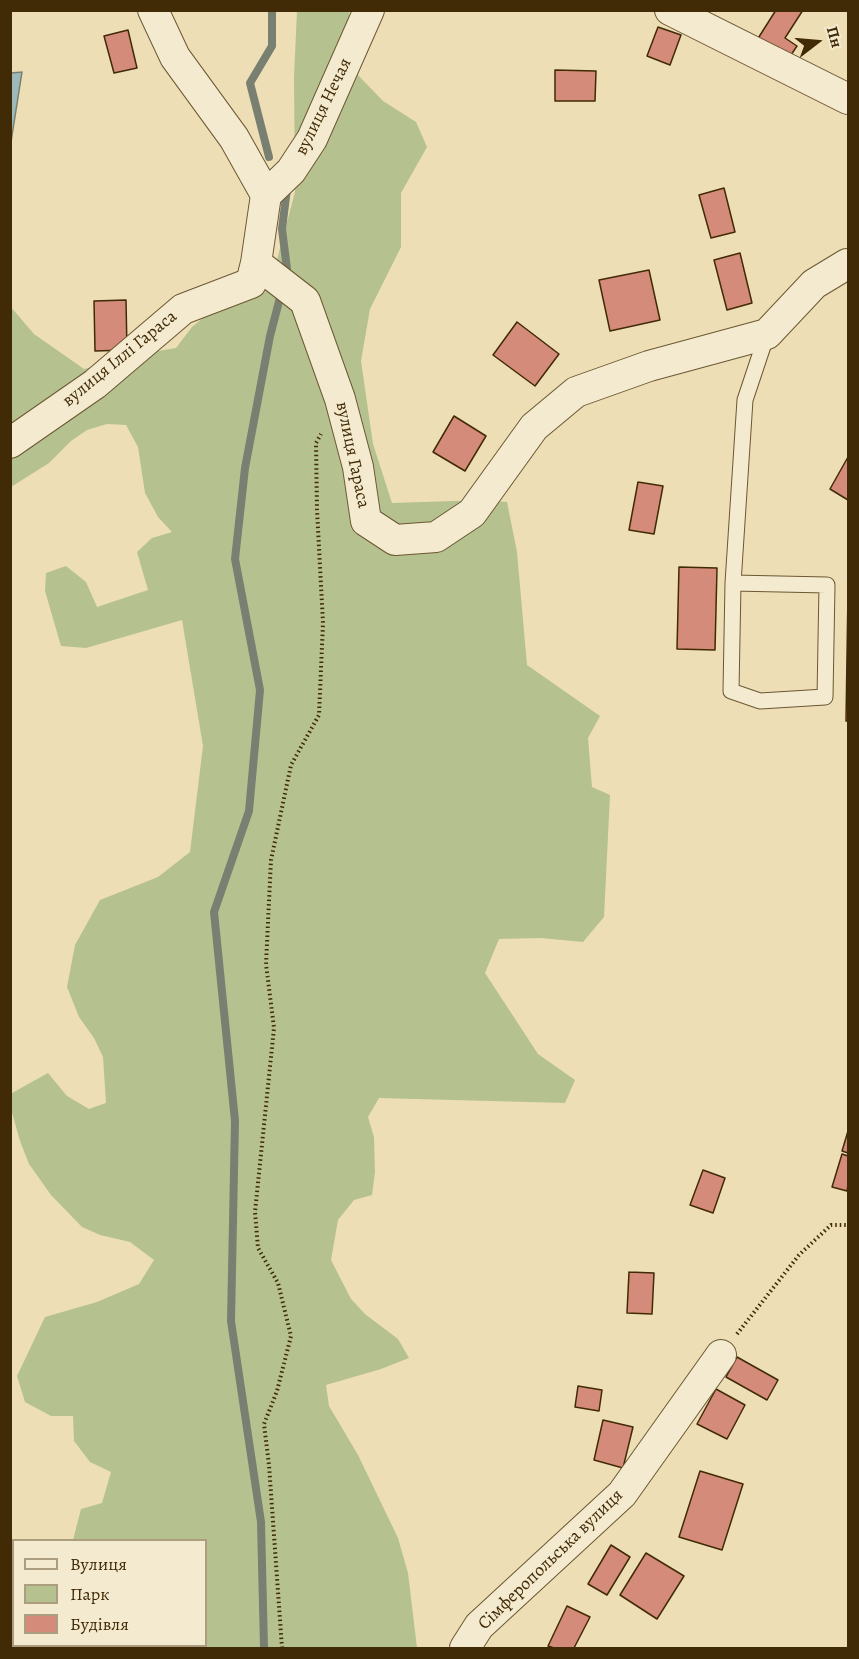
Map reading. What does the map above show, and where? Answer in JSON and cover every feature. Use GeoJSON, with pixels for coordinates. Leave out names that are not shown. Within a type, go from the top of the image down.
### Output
{"type":"FeatureCollection","features":[{"type":"Feature","properties":{"kind":"street"},"geometry":{"type":"LineString","coordinates":[[153,10],[175,57],[234,138],[266,195],[267,270]]}},
{"type":"Feature","properties":{"kind":"street","name":"вулиця Нечая"},"geometry":{"type":"LineString","coordinates":[[266,195],[291,171],[312,139],[369,10]]}},
{"type":"Feature","properties":{"kind":"street"},"geometry":{"type":"LineString","coordinates":[[670,10],[849,99]]}},
{"type":"Feature","properties":{"kind":"street"},"geometry":{"type":"LineString","coordinates":[[768,334],[814,284],[847,264],[849,266]]}},
{"type":"Feature","properties":{"kind":"street","name":"вулиця Гараса"},"geometry":{"type":"LineString","coordinates":[[267,270],[305,301],[340,399],[358,467],[366,521],[395,540],[436,537],[472,513],[534,427],[576,392],[649,366],[768,334]]}},
{"type":"Feature","properties":{"kind":"street","name":"вулиця Іллі Гараса"},"geometry":{"type":"LineString","coordinates":[[10,442],[95,384],[183,309],[251,283],[267,270]]}},
{"type":"Feature","properties":{"kind":"street","name":"Сімферопольська вулиця"},"geometry":{"type":"LineString","coordinates":[[465,1648],[479,1626],[622,1494],[721,1355]]}},
{"type":"Feature","properties":{"kind":"lane"},"geometry":{"type":"LineString","coordinates":[[733,583],[827,585],[825,697],[760,701],[731,691],[733,583],[745,400],[768,334]]}},
{"type":"Feature","properties":{"kind":"path"},"geometry":{"type":"LineString","coordinates":[[282,1648],[264,1424],[277,1391],[291,1336],[278,1283],[258,1248],[255,1212],[274,1028],[266,964],[271,860],[291,765],[319,715],[323,623],[316,443],[340,399]]}},
{"type":"Feature","properties":{"kind":"path"},"geometry":{"type":"LineString","coordinates":[[721,1355],[799,1255],[831,1225],[849,1225]]}},
{"type":"Feature","properties":{"kind":"green space"},"geometry":{"type":"Polygon","coordinates":[[[297,11],[349,11],[355,72],[383,101],[416,122],[427,147],[401,193],[401,247],[370,309],[361,361],[373,444],[392,503],[484,500],[507,502],[517,552],[527,665],[600,716],[588,738],[592,787],[610,795],[604,917],[583,942],[541,938],[499,939],[485,973],[538,1054],[575,1080],[565,1103],[379,1098],[368,1117],[374,1137],[375,1172],[372,1195],[354,1200],[338,1220],[331,1260],[351,1299],[365,1314],[398,1339],[409,1358],[326,1385],[329,1406],[358,1455],[398,1538],[408,1573],[417,1648],[154,1648],[207,1647],[207,1539],[73,1539],[81,1509],[102,1503],[111,1472],[90,1462],[74,1441],[73,1416],[51,1416],[25,1402],[17,1376],[45,1317],[97,1302],[139,1284],[154,1260],[130,1242],[100,1235],[82,1227],[51,1195],[29,1164],[11,1109],[12,1093],[48,1073],[67,1096],[89,1109],[106,1103],[103,1057],[94,1038],[79,1017],[67,987],[75,945],[100,900],[158,877],[190,852],[203,746],[182,620],[86,648],[61,646],[45,591],[46,573],[66,566],[86,582],[97,607],[148,590],[137,552],[152,538],[172,532],[158,517],[145,493],[138,447],[126,425],[107,424],[87,430],[71,441],[49,463],[11,487],[10,306],[34,334],[84,369],[176,348],[192,327],[215,308],[250,299],[269,290],[295,192],[294,77],[297,11]]]}},
{"type":"Feature","properties":{"kind":"water"},"geometry":{"type":"Polygon","coordinates":[[[22,72],[11,142],[11,73],[22,72]]]}},
{"type":"Feature","properties":{"kind":"building"},"geometry":{"type":"Polygon","coordinates":[[[776,10],[803,10],[785,38],[797,46],[787,61],[757,40],[776,10]]]}},
{"type":"Feature","properties":{"kind":"building"},"geometry":{"type":"Polygon","coordinates":[[[658,27],[681,35],[670,65],[647,56],[658,27]]]}},
{"type":"Feature","properties":{"kind":"building"},"geometry":{"type":"Polygon","coordinates":[[[128,30],[137,68],[114,73],[104,36],[128,30]]]}},
{"type":"Feature","properties":{"kind":"building"},"geometry":{"type":"Polygon","coordinates":[[[555,70],[596,71],[595,101],[555,101],[555,70]]]}},
{"type":"Feature","properties":{"kind":"building"},"geometry":{"type":"Polygon","coordinates":[[[724,188],[735,232],[711,238],[699,195],[724,188]]]}},
{"type":"Feature","properties":{"kind":"building"},"geometry":{"type":"Polygon","coordinates":[[[740,253],[752,303],[727,310],[714,260],[740,253]]]}},
{"type":"Feature","properties":{"kind":"building"},"geometry":{"type":"Polygon","coordinates":[[[649,270],[660,320],[610,331],[599,280],[649,270]]]}},
{"type":"Feature","properties":{"kind":"building"},"geometry":{"type":"Polygon","coordinates":[[[126,300],[127,350],[95,351],[94,301],[126,300]]]}},
{"type":"Feature","properties":{"kind":"building"},"geometry":{"type":"Polygon","coordinates":[[[517,322],[559,354],[535,386],[493,355],[517,322]]]}},
{"type":"Feature","properties":{"kind":"building"},"geometry":{"type":"Polygon","coordinates":[[[454,416],[486,436],[465,471],[433,452],[454,416]]]}},
{"type":"Feature","properties":{"kind":"building"},"geometry":{"type":"Polygon","coordinates":[[[848,457],[848,500],[830,489],[848,457]]]}},
{"type":"Feature","properties":{"kind":"building"},"geometry":{"type":"Polygon","coordinates":[[[638,482],[663,486],[654,534],[629,530],[638,482]]]}},
{"type":"Feature","properties":{"kind":"building"},"geometry":{"type":"Polygon","coordinates":[[[679,567],[717,568],[715,650],[677,649],[679,567]]]}},
{"type":"Feature","properties":{"kind":"building"},"geometry":{"type":"Polygon","coordinates":[[[848,593],[848,721],[846,721],[848,593]]]}},
{"type":"Feature","properties":{"kind":"building"},"geometry":{"type":"Polygon","coordinates":[[[848,1131],[848,1153],[842,1151],[848,1131]]]}},
{"type":"Feature","properties":{"kind":"building"},"geometry":{"type":"Polygon","coordinates":[[[842,1154],[848,1156],[847,1191],[832,1187],[842,1154]]]}},
{"type":"Feature","properties":{"kind":"building"},"geometry":{"type":"Polygon","coordinates":[[[703,1170],[725,1178],[713,1213],[690,1205],[703,1170]]]}},
{"type":"Feature","properties":{"kind":"building"},"geometry":{"type":"Polygon","coordinates":[[[629,1272],[654,1273],[652,1314],[627,1313],[629,1272]]]}},
{"type":"Feature","properties":{"kind":"building"},"geometry":{"type":"Polygon","coordinates":[[[737,1357],[778,1380],[767,1400],[726,1377],[737,1357]]]}},
{"type":"Feature","properties":{"kind":"building"},"geometry":{"type":"Polygon","coordinates":[[[578,1386],[602,1390],[599,1411],[575,1407],[578,1386]]]}},
{"type":"Feature","properties":{"kind":"building"},"geometry":{"type":"Polygon","coordinates":[[[716,1389],[745,1405],[727,1439],[697,1424],[716,1389]]]}},
{"type":"Feature","properties":{"kind":"building"},"geometry":{"type":"Polygon","coordinates":[[[603,1420],[633,1427],[623,1468],[594,1460],[603,1420]]]}},
{"type":"Feature","properties":{"kind":"building"},"geometry":{"type":"Polygon","coordinates":[[[700,1471],[743,1484],[722,1550],[679,1537],[700,1471]]]}},
{"type":"Feature","properties":{"kind":"building"},"geometry":{"type":"Polygon","coordinates":[[[611,1545],[630,1557],[607,1595],[588,1584],[611,1545]]]}},
{"type":"Feature","properties":{"kind":"building"},"geometry":{"type":"Polygon","coordinates":[[[646,1553],[684,1576],[657,1619],[620,1595],[646,1553]]]}},
{"type":"Feature","properties":{"kind":"building"},"geometry":{"type":"Polygon","coordinates":[[[567,1606],[590,1617],[574,1648],[548,1646],[567,1606]]]}},
{"type":"Feature","properties":{"kind":"waterway"},"geometry":{"type":"LineString","coordinates":[[269,157],[250,83],[272,46],[272,10]]}},
{"type":"Feature","properties":{"kind":"waterway"},"geometry":{"type":"LineString","coordinates":[[285,275],[287,269],[282,229],[287,189]]}},
{"type":"Feature","properties":{"kind":"waterway"},"geometry":{"type":"LineString","coordinates":[[264,1648],[261,1522],[231,1321],[235,1121],[214,912],[249,811],[260,690],[235,559],[245,468],[270,336],[282,290]]}}]}
